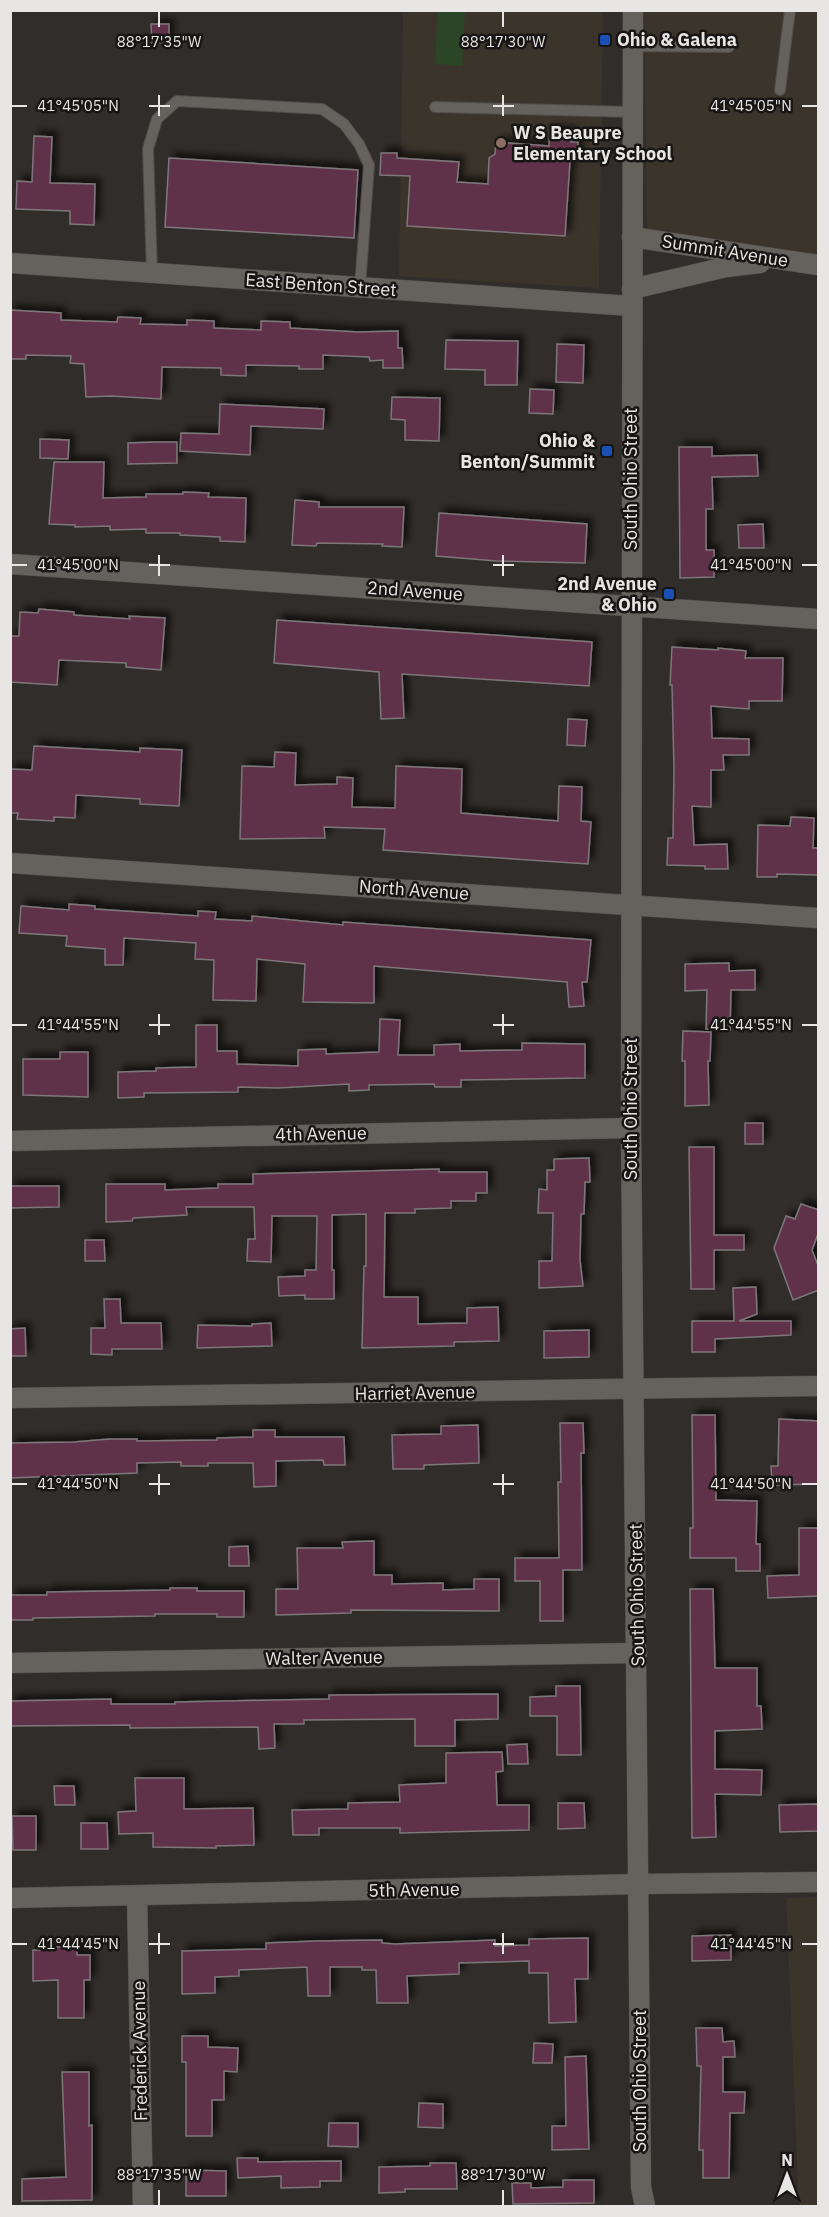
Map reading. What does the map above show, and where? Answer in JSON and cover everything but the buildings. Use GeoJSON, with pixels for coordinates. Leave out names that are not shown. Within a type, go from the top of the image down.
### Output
{"type":"FeatureCollection","features":[{"type":"Feature","properties":{"kind":"street","name":"South Ohio Street"},"geometry":{"type":"LineString","coordinates":[[633,10],[630,606],[631,1128],[638,1653],[641,2187],[645,2206]]}},
{"type":"Feature","properties":{"kind":"street","name":"Summit Avenue"},"geometry":{"type":"LineString","coordinates":[[632,237],[815,264]]}},
{"type":"Feature","properties":{"kind":"street","name":"East Benton Street"},"geometry":{"type":"LineString","coordinates":[[10,263],[360,287],[632,298],[751,263],[815,264]]}},
{"type":"Feature","properties":{"kind":"street","name":"2nd Avenue"},"geometry":{"type":"LineString","coordinates":[[10,564],[819,619]]}},
{"type":"Feature","properties":{"kind":"street","name":"North Avenue"},"geometry":{"type":"LineString","coordinates":[[10,863],[819,918]]}},
{"type":"Feature","properties":{"kind":"street","name":"4th Avenue"},"geometry":{"type":"LineString","coordinates":[[10,1141],[631,1128]]}},
{"type":"Feature","properties":{"kind":"street","name":"Harriet Avenue"},"geometry":{"type":"LineString","coordinates":[[10,1398],[819,1386]]}},
{"type":"Feature","properties":{"kind":"street","name":"Walter Avenue"},"geometry":{"type":"LineString","coordinates":[[10,1662],[638,1653]]}},
{"type":"Feature","properties":{"kind":"street","name":"5th Avenue"},"geometry":{"type":"LineString","coordinates":[[10,1898],[819,1882]]}},
{"type":"Feature","properties":{"kind":"street","name":"Frederick Avenue"},"geometry":{"type":"LineString","coordinates":[[137,1896],[143,2206]]}},
{"type":"Feature","properties":{"kind":"lane"},"geometry":{"type":"LineString","coordinates":[[780,90],[790,10]]}},
{"type":"Feature","properties":{"kind":"lane"},"geometry":{"type":"LineString","coordinates":[[633,46],[729,47]]}},
{"type":"Feature","properties":{"kind":"lane"},"geometry":{"type":"LineString","coordinates":[[152,273],[148,149],[156,119],[177,101],[322,109],[344,124],[359,144],[369,165],[360,287]]}},
{"type":"Feature","properties":{"kind":"lane"},"geometry":{"type":"LineString","coordinates":[[435,106],[632,112]]}},
{"type":"Feature","properties":{"kind":"shaded area","name":"W S Beaupre Elementary School"},"geometry":{"type":"Polygon","coordinates":[[[403,11],[603,11],[599,288],[399,276],[403,11]]]}},
{"type":"Feature","properties":{"kind":"shaded area"},"geometry":{"type":"Polygon","coordinates":[[[644,11],[818,11],[818,256],[647,232],[644,11]]]}},
{"type":"Feature","properties":{"kind":"shaded area"},"geometry":{"type":"Polygon","coordinates":[[[818,1897],[818,2206],[799,2206],[786,1898],[818,1897]]]}},
{"type":"Feature","properties":{"kind":"green space"},"geometry":{"type":"Polygon","coordinates":[[[438,11],[465,11],[462,66],[435,64],[438,11]]]}},
{"type":"Feature","properties":{"kind":"place","name":"Ohio & Galena"},"geometry":{"type":"Point","coordinates":[605,40]}},
{"type":"Feature","properties":{"kind":"place","name":"W S Beaupre Elementary School"},"geometry":{"type":"Point","coordinates":[501,143]}},
{"type":"Feature","properties":{"kind":"place","name":"Ohio & Benton/Summit"},"geometry":{"type":"Point","coordinates":[607,451]}},
{"type":"Feature","properties":{"kind":"place","name":"2nd Avenue & Ohio"},"geometry":{"type":"Point","coordinates":[669,594]}}]}
